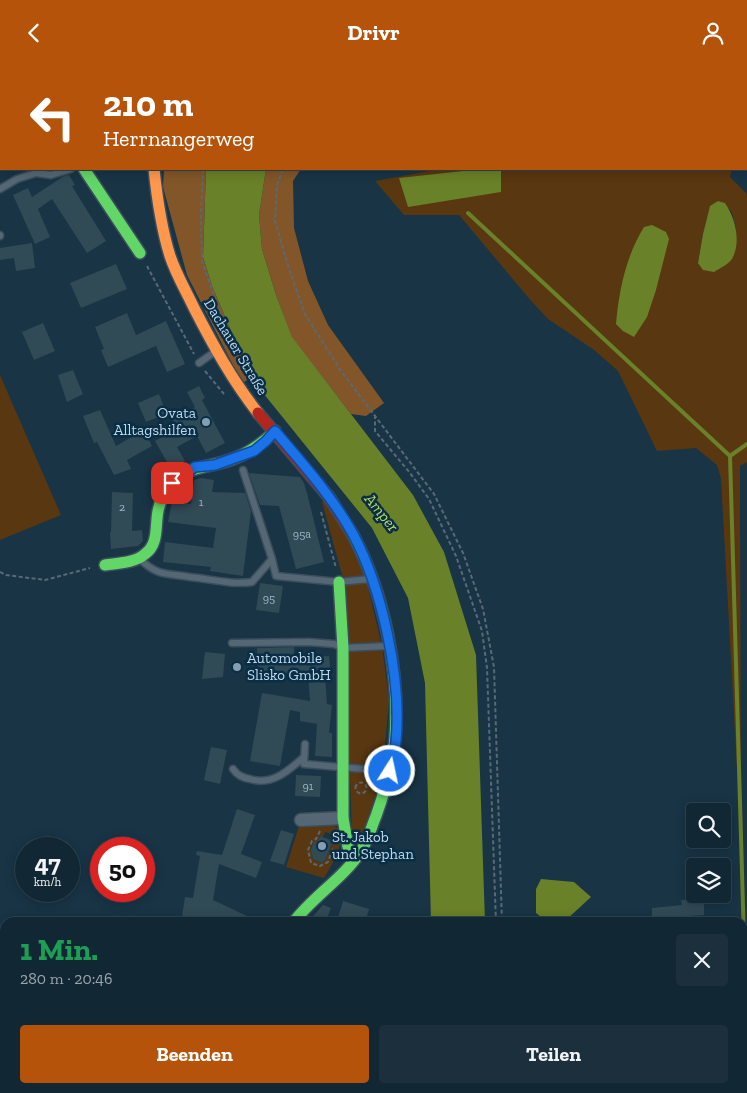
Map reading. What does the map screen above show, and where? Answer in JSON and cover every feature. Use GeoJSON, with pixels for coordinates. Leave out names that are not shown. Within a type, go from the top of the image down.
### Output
{"type":"FeatureCollection","features":[{"type":"Feature","properties":{"kind":"main road"},"geometry":{"type":"LineString","coordinates":[[85,170],[140,253]]}},
{"type":"Feature","properties":{"kind":"main road","name":"Dachauer Straße"},"geometry":{"type":"LineString","coordinates":[[154,170],[164,232],[175,270],[210,340],[245,396],[322,485],[353,534],[373,579],[390,646],[396,700],[396,741],[390,771],[371,829],[356,857],[340,875],[308,904],[298,917]]}},
{"type":"Feature","properties":{"kind":"main road"},"geometry":{"type":"LineString","coordinates":[[105,565],[120,564],[140,559],[152,550],[162,499],[172,483],[195,467],[215,465],[254,451],[275,431]]}},
{"type":"Feature","properties":{"kind":"main road"},"geometry":{"type":"LineString","coordinates":[[339,582],[343,648],[343,818],[348,847],[356,857]]}},
{"type":"Feature","properties":{"kind":"street"},"geometry":{"type":"LineString","coordinates":[[301,820],[343,818]]}},
{"type":"Feature","properties":{"kind":"lane"},"geometry":{"type":"LineString","coordinates":[[0,189],[17,179],[36,173],[51,175],[68,170]]}},
{"type":"Feature","properties":{"kind":"lane"},"geometry":{"type":"LineString","coordinates":[[199,363],[217,351]]}},
{"type":"Feature","properties":{"kind":"lane"},"geometry":{"type":"LineString","coordinates":[[243,470],[276,576],[339,582],[373,579]]}},
{"type":"Feature","properties":{"kind":"lane"},"geometry":{"type":"LineString","coordinates":[[140,559],[160,573],[216,582],[245,583],[252,582],[272,559]]}},
{"type":"Feature","properties":{"kind":"lane"},"geometry":{"type":"LineString","coordinates":[[232,643],[309,642],[334,644],[343,648],[390,646]]}},
{"type":"Feature","properties":{"kind":"lane"},"geometry":{"type":"LineString","coordinates":[[305,744],[304,764],[390,771]]}},
{"type":"Feature","properties":{"kind":"lane"},"geometry":{"type":"LineString","coordinates":[[233,769],[236,773],[249,779],[268,781],[288,770],[304,757]]}},
{"type":"Feature","properties":{"kind":"path"},"geometry":{"type":"LineString","coordinates":[[203,170],[200,218],[202,261],[222,318],[210,340]]}},
{"type":"Feature","properties":{"kind":"path"},"geometry":{"type":"LineString","coordinates":[[283,170],[277,185],[275,221],[305,314],[341,371],[434,494],[463,553],[484,609],[494,667],[502,917]]}},
{"type":"Feature","properties":{"kind":"path"},"geometry":{"type":"LineString","coordinates":[[140,253],[199,363],[230,400]]}},
{"type":"Feature","properties":{"kind":"path"},"geometry":{"type":"LineString","coordinates":[[375,415],[375,431],[429,499],[456,555],[482,631],[487,667],[496,917]]}},
{"type":"Feature","properties":{"kind":"path"},"geometry":{"type":"LineString","coordinates":[[320,510],[332,547],[339,582]]}},
{"type":"Feature","properties":{"kind":"path"},"geometry":{"type":"LineString","coordinates":[[0,572],[6,575],[45,580],[105,565]]}},
{"type":"Feature","properties":{"kind":"path"},"geometry":{"type":"LineString","coordinates":[[362,782],[366,785],[367,789],[365,793],[361,794],[355,788],[357,784],[362,782]]}},
{"type":"Feature","properties":{"kind":"path"},"geometry":{"type":"LineString","coordinates":[[322,828],[308,850],[311,863],[320,866],[328,862],[336,841]]}},
{"type":"Feature","properties":{"kind":"shaded area"},"geometry":{"type":"Polygon","coordinates":[[[164,170],[206,170],[203,257],[212,286],[251,378],[242,383],[187,275],[163,187],[164,170]]]}},
{"type":"Feature","properties":{"kind":"shaded area"},"geometry":{"type":"Polygon","coordinates":[[[266,170],[300,170],[293,181],[294,228],[308,281],[328,325],[384,403],[366,416],[351,414],[292,338],[262,249],[259,215],[266,170]]]}},
{"type":"Feature","properties":{"kind":"shaded area"},"geometry":{"type":"Polygon","coordinates":[[[436,170],[732,170],[730,177],[747,194],[747,462],[740,466],[741,841],[721,479],[717,465],[696,448],[657,451],[618,371],[594,350],[548,319],[459,215],[404,215],[375,181],[436,170]],[[718,201],[710,207],[698,263],[736,229],[732,213],[725,203],[718,201]]]}},
{"type":"Feature","properties":{"kind":"shaded area"},"geometry":{"type":"Polygon","coordinates":[[[0,375],[61,515],[0,540],[0,375]]]}},
{"type":"Feature","properties":{"kind":"shaded area"},"geometry":{"type":"Polygon","coordinates":[[[323,500],[348,537],[366,579],[382,646],[389,700],[383,770],[366,826],[355,841],[352,840],[344,582],[323,500]]]}},
{"type":"Feature","properties":{"kind":"shaded area"},"geometry":{"type":"Polygon","coordinates":[[[300,823],[328,824],[336,827],[340,832],[341,838],[338,853],[324,878],[286,867],[300,823]],[[325,832],[323,837],[320,836],[317,843],[314,842],[310,849],[313,851],[313,859],[322,863],[325,860],[333,842],[330,840],[332,834],[325,832]]]}},
{"type":"Feature","properties":{"kind":"water","name":"Amper"},"geometry":{"type":"Polygon","coordinates":[[[206,170],[266,170],[259,215],[262,249],[276,295],[292,337],[413,495],[444,552],[476,655],[485,917],[431,917],[425,683],[408,598],[372,528],[251,378],[212,286],[203,257],[206,170]]]}},
{"type":"Feature","properties":{"kind":"water"},"geometry":{"type":"Polygon","coordinates":[[[473,170],[501,170],[501,192],[408,207],[399,178],[473,170]]]}},
{"type":"Feature","properties":{"kind":"water"},"geometry":{"type":"Polygon","coordinates":[[[718,201],[725,203],[732,215],[736,229],[737,244],[732,259],[714,272],[703,270],[698,263],[710,206],[718,201]]]}},
{"type":"Feature","properties":{"kind":"water"},"geometry":{"type":"Polygon","coordinates":[[[652,225],[666,232],[669,239],[647,317],[634,337],[623,331],[616,324],[619,299],[624,274],[632,250],[644,227],[652,225]]]}},
{"type":"Feature","properties":{"kind":"water"},"geometry":{"type":"Polygon","coordinates":[[[541,879],[574,882],[591,897],[569,917],[541,917],[536,913],[536,889],[541,879]]]}},
{"type":"Feature","properties":{"kind":"building"},"geometry":{"type":"Polygon","coordinates":[[[69,175],[75,185],[72,186],[106,241],[87,253],[52,199],[38,209],[50,237],[35,244],[13,195],[28,188],[32,197],[64,176],[69,175]]]}},
{"type":"Feature","properties":{"kind":"building"},"geometry":{"type":"Polygon","coordinates":[[[32,243],[35,268],[16,271],[14,258],[0,260],[0,248],[32,243]]]}},
{"type":"Feature","properties":{"kind":"building"},"geometry":{"type":"Polygon","coordinates":[[[116,264],[127,289],[81,308],[70,283],[116,264]]]}},
{"type":"Feature","properties":{"kind":"building"},"geometry":{"type":"Polygon","coordinates":[[[127,313],[136,335],[166,321],[185,364],[167,372],[156,346],[108,367],[101,350],[104,349],[95,327],[127,313]]]}},
{"type":"Feature","properties":{"kind":"building"},"geometry":{"type":"Polygon","coordinates":[[[43,323],[55,351],[34,360],[22,332],[43,323]]]}},
{"type":"Feature","properties":{"kind":"building"},"geometry":{"type":"Polygon","coordinates":[[[73,370],[83,394],[67,402],[58,375],[73,370]]]}},
{"type":"Feature","properties":{"kind":"building"},"geometry":{"type":"Polygon","coordinates":[[[199,386],[205,398],[202,400],[225,443],[206,453],[197,436],[177,447],[185,461],[171,469],[155,441],[177,429],[172,419],[195,407],[187,392],[199,386]]]}},
{"type":"Feature","properties":{"kind":"building"},"geometry":{"type":"Polygon","coordinates":[[[159,394],[167,414],[146,422],[138,403],[159,394]]]}},
{"type":"Feature","properties":{"kind":"building"},"geometry":{"type":"Polygon","coordinates":[[[100,410],[116,446],[144,430],[152,446],[127,460],[131,469],[114,475],[97,442],[94,443],[83,416],[100,410]]]}},
{"type":"Feature","properties":{"kind":"building"},"geometry":{"type":"Polygon","coordinates":[[[249,473],[300,477],[307,493],[324,562],[296,569],[279,506],[260,505],[249,473]]]}},
{"type":"Feature","properties":{"kind":"building"},"geometry":{"type":"Polygon","coordinates":[[[201,478],[214,480],[212,492],[245,492],[251,511],[243,576],[210,571],[211,567],[163,562],[165,542],[213,548],[216,528],[168,522],[172,501],[191,504],[194,480],[201,478]]]}},
{"type":"Feature","properties":{"kind":"building"},"geometry":{"type":"Polygon","coordinates":[[[112,492],[133,493],[132,531],[142,530],[143,541],[138,546],[111,549],[112,492]]]}},
{"type":"Feature","properties":{"kind":"building"},"geometry":{"type":"Polygon","coordinates":[[[260,583],[283,586],[279,613],[256,610],[260,583]]]}},
{"type":"Feature","properties":{"kind":"building"},"geometry":{"type":"Polygon","coordinates":[[[294,647],[294,658],[329,656],[331,675],[325,676],[327,704],[332,705],[329,733],[332,733],[332,757],[315,756],[317,724],[300,721],[300,712],[290,710],[280,766],[250,761],[262,693],[310,701],[308,672],[258,675],[257,648],[294,647]]]}},
{"type":"Feature","properties":{"kind":"building"},"geometry":{"type":"Polygon","coordinates":[[[205,652],[225,654],[223,677],[202,679],[205,652]]]}},
{"type":"Feature","properties":{"kind":"building"},"geometry":{"type":"Polygon","coordinates":[[[211,747],[227,750],[220,784],[204,780],[211,747]]]}},
{"type":"Feature","properties":{"kind":"building"},"geometry":{"type":"Polygon","coordinates":[[[296,775],[321,776],[320,797],[295,796],[296,775]]]}},
{"type":"Feature","properties":{"kind":"building"},"geometry":{"type":"Polygon","coordinates":[[[237,809],[255,815],[241,854],[262,862],[256,878],[219,864],[213,900],[249,917],[182,917],[185,897],[193,898],[200,856],[196,855],[197,851],[222,855],[237,809]]]}},
{"type":"Feature","properties":{"kind":"building"},"geometry":{"type":"Polygon","coordinates":[[[281,830],[294,834],[284,865],[270,861],[281,830]]]}},
{"type":"Feature","properties":{"kind":"building","name":"St. Jakob und Stephan"},"geometry":{"type":"Polygon","coordinates":[[[320,836],[333,841],[322,863],[313,859],[311,849],[314,841],[317,843],[320,836]]]}},
{"type":"Feature","properties":{"kind":"building"},"geometry":{"type":"Polygon","coordinates":[[[681,900],[686,900],[686,903],[704,903],[704,915],[652,917],[652,908],[682,905],[681,900]]]}},
{"type":"Feature","properties":{"kind":"building"},"geometry":{"type":"Polygon","coordinates":[[[343,901],[369,909],[367,917],[338,917],[343,901]]]}},
{"type":"Feature","properties":{"kind":"building"},"geometry":{"type":"Polygon","coordinates":[[[323,905],[331,908],[327,917],[312,917],[323,905]]]}},
{"type":"Feature","properties":{"kind":"waterway"},"geometry":{"type":"LineString","coordinates":[[468,213],[730,456]]}},
{"type":"Feature","properties":{"kind":"waterway"},"geometry":{"type":"LineString","coordinates":[[743,917],[730,456],[747,444]]}},
{"type":"Feature","properties":{"kind":"traffic: fast"},"geometry":{"type":"LineString","coordinates":[[85,170],[140,253]]}},
{"type":"Feature","properties":{"kind":"traffic: fast"},"geometry":{"type":"LineString","coordinates":[[105,565],[136,559],[149,550],[153,545],[156,534],[160,503],[168,488],[179,476],[192,470],[241,456],[259,445],[275,431]]}},
{"type":"Feature","properties":{"kind":"traffic: fast"},"geometry":{"type":"LineString","coordinates":[[298,917],[346,870],[363,847],[382,797],[394,748],[395,687],[388,634],[373,582],[353,535]]}},
{"type":"Feature","properties":{"kind":"traffic: fast"},"geometry":{"type":"LineString","coordinates":[[339,582],[343,648],[343,818],[348,847],[356,857]]}},
{"type":"Feature","properties":{"kind":"traffic: slow"},"geometry":{"type":"LineString","coordinates":[[154,170],[162,223],[175,269],[216,349],[231,375],[258,413]]}},
{"type":"Feature","properties":{"kind":"traffic: jam"},"geometry":{"type":"LineString","coordinates":[[258,413],[329,497],[353,535]]}},
{"type":"Feature","properties":{"kind":"place","name":"Ovata Alltagshilfen"},"geometry":{"type":"Point","coordinates":[206,422]}},
{"type":"Feature","properties":{"kind":"place","name":"Automobile Slisko GmbH"},"geometry":{"type":"Point","coordinates":[237,667]}},
{"type":"Feature","properties":{"kind":"place","name":"St. Jakob und Stephan"},"geometry":{"type":"Point","coordinates":[322,846]}},
{"type":"Feature","properties":{"kind":"route"},"geometry":{"type":"LineString","coordinates":[[172,483],[195,467],[215,465],[254,451],[275,431],[322,485],[353,534],[373,579],[390,646],[396,700],[396,741],[390,771]]}}]}
